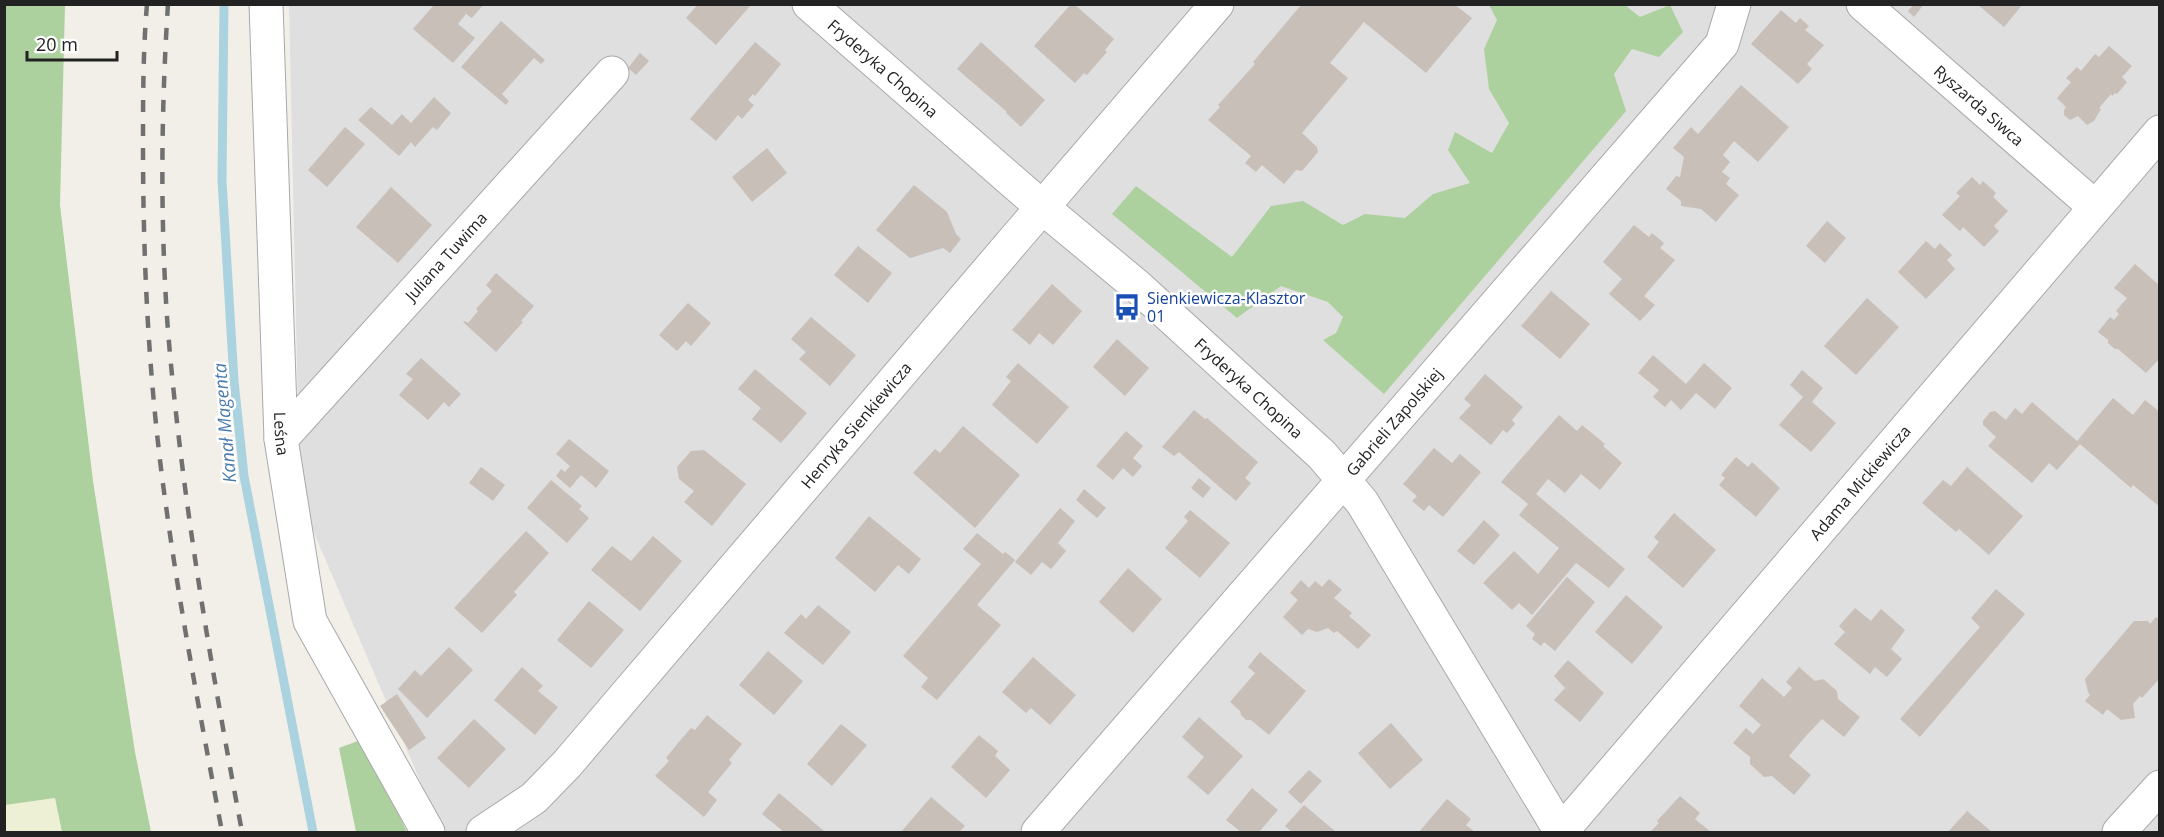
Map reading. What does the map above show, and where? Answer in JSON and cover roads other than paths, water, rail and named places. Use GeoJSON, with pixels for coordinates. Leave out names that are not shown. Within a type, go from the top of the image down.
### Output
{"type":"FeatureCollection","features":[{"type":"Feature","properties":{"kind":"street","name":"Leśna"},"geometry":{"type":"LineString","coordinates":[[266,4],[281,439],[310,621],[428,832]]}},
{"type":"Feature","properties":{"kind":"street","name":"Fryderyka Chopina"},"geometry":{"type":"LineString","coordinates":[[809,4],[1042,207],[1137,286],[1322,455],[1345,480],[1362,502],[1561,832]]}},
{"type":"Feature","properties":{"kind":"street","name":"Henryka Sienkiewicza"},"geometry":{"type":"LineString","coordinates":[[483,832],[534,798],[567,764],[1217,4]]}},
{"type":"Feature","properties":{"kind":"street","name":"Gabrieli Zapolskiej"},"geometry":{"type":"LineString","coordinates":[[1038,832],[1722,44],[1734,4]]}},
{"type":"Feature","properties":{"kind":"street","name":"Ryszarda Siwca"},"geometry":{"type":"LineString","coordinates":[[1863,4],[2095,207]]}},
{"type":"Feature","properties":{"kind":"street","name":"Juliana Tuwima"},"geometry":{"type":"LineString","coordinates":[[281,439],[612,73]]}},
{"type":"Feature","properties":{"kind":"street","name":"Adama Mickiewicza"},"geometry":{"type":"LineString","coordinates":[[1561,832],[2160,132]]}},
{"type":"Feature","properties":{"kind":"street"},"geometry":{"type":"LineString","coordinates":[[2119,832],[2160,787]]}},
{"type":"Feature","properties":{"kind":"waterway","name":"Kanał Magenta"},"geometry":{"type":"LineString","coordinates":[[224,4],[222,180],[234,381],[244,476],[313,832]]}},
{"type":"Feature","properties":{"kind":"railway"},"geometry":{"type":"LineString","coordinates":[[147,4],[143,190],[148,326],[155,416],[178,588],[222,832]]}},
{"type":"Feature","properties":{"kind":"railway"},"geometry":{"type":"LineString","coordinates":[[168,4],[162,168],[168,331],[189,520],[242,832]]}},
{"type":"Feature","properties":{"kind":"place","name":"Sienkiewicza-Klasztor 01"},"geometry":{"type":"Point","coordinates":[1127,307]}}]}
